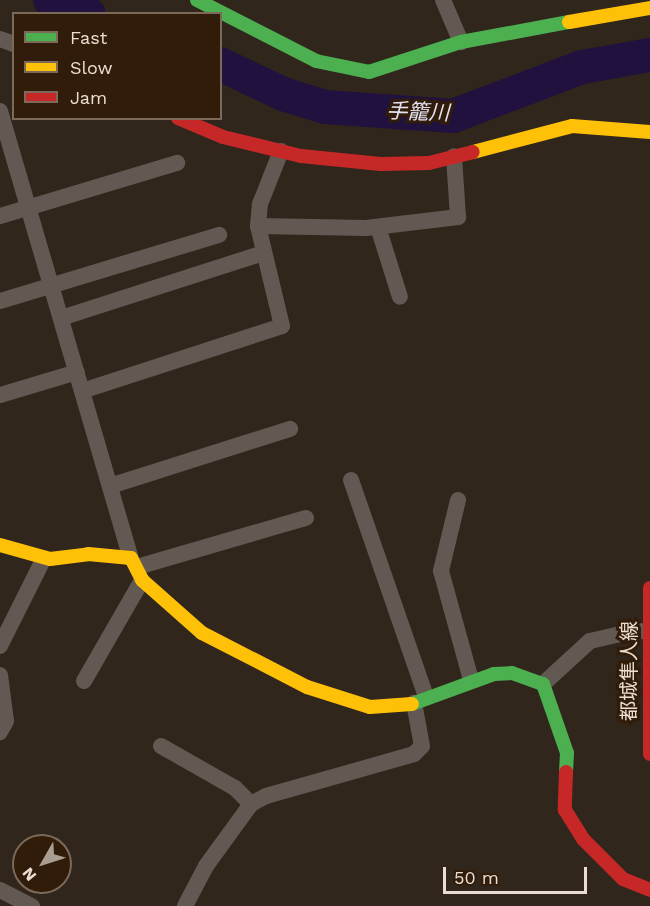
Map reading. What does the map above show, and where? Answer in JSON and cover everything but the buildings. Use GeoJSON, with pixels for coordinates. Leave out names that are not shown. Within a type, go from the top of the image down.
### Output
{"type":"FeatureCollection","features":[{"type":"Feature","properties":{"kind":"street"},"geometry":{"type":"LineString","coordinates":[[197,0],[220,12]]}},
{"type":"Feature","properties":{"kind":"street"},"geometry":{"type":"LineString","coordinates":[[443,0],[461,42]]}},
{"type":"Feature","properties":{"kind":"street"},"geometry":{"type":"LineString","coordinates":[[222,13],[316,61],[369,72],[461,42],[650,8]]}},
{"type":"Feature","properties":{"kind":"street"},"geometry":{"type":"LineString","coordinates":[[1,115],[110,486],[137,568],[202,633],[307,687],[370,707],[420,700],[471,680],[512,673],[543,684]]}},
{"type":"Feature","properties":{"kind":"street"},"geometry":{"type":"LineString","coordinates":[[183,120],[223,137],[281,151],[381,164],[429,163],[572,126],[650,132]]}},
{"type":"Feature","properties":{"kind":"street"},"geometry":{"type":"LineString","coordinates":[[82,391],[282,326],[258,226],[260,204],[281,151]]}},
{"type":"Feature","properties":{"kind":"street"},"geometry":{"type":"LineString","coordinates":[[258,226],[378,227],[458,217],[454,156]]}},
{"type":"Feature","properties":{"kind":"street"},"geometry":{"type":"LineString","coordinates":[[0,216],[177,163]]}},
{"type":"Feature","properties":{"kind":"street"},"geometry":{"type":"LineString","coordinates":[[378,227],[400,297]]}},
{"type":"Feature","properties":{"kind":"street"},"geometry":{"type":"LineString","coordinates":[[0,301],[219,235]]}},
{"type":"Feature","properties":{"kind":"street"},"geometry":{"type":"LineString","coordinates":[[61,318],[264,253]]}},
{"type":"Feature","properties":{"kind":"street"},"geometry":{"type":"LineString","coordinates":[[0,395],[77,372]]}},
{"type":"Feature","properties":{"kind":"street"},"geometry":{"type":"LineString","coordinates":[[110,486],[290,429]]}},
{"type":"Feature","properties":{"kind":"street"},"geometry":{"type":"LineString","coordinates":[[185,906],[206,866],[251,804],[266,796],[414,754],[422,746],[420,700],[351,480]]}},
{"type":"Feature","properties":{"kind":"street"},"geometry":{"type":"LineString","coordinates":[[458,500],[441,570],[471,680]]}},
{"type":"Feature","properties":{"kind":"street"},"geometry":{"type":"LineString","coordinates":[[0,545],[44,558],[88,554],[137,568],[306,518]]}},
{"type":"Feature","properties":{"kind":"street"},"geometry":{"type":"LineString","coordinates":[[0,646],[44,558]]}},
{"type":"Feature","properties":{"kind":"street"},"geometry":{"type":"LineString","coordinates":[[84,681],[137,568]]}},
{"type":"Feature","properties":{"kind":"street","name":"都城隼人線"},"geometry":{"type":"LineString","coordinates":[[650,588],[648,631],[650,754]]}},
{"type":"Feature","properties":{"kind":"street"},"geometry":{"type":"LineString","coordinates":[[543,684],[590,641],[628,632],[648,631]]}},
{"type":"Feature","properties":{"kind":"street"},"geometry":{"type":"LineString","coordinates":[[0,675],[6,721],[0,732]]}},
{"type":"Feature","properties":{"kind":"street"},"geometry":{"type":"LineString","coordinates":[[543,684],[567,753],[565,810],[583,839],[622,879],[650,890]]}},
{"type":"Feature","properties":{"kind":"street"},"geometry":{"type":"LineString","coordinates":[[161,746],[235,788],[251,804]]}},
{"type":"Feature","properties":{"kind":"street"},"geometry":{"type":"LineString","coordinates":[[0,890],[32,906]]}},
{"type":"Feature","properties":{"kind":"waterway","name":"手籠川"},"geometry":{"type":"LineString","coordinates":[[50,0],[83,12]]}},
{"type":"Feature","properties":{"kind":"waterway","name":"手籠川"},"geometry":{"type":"LineString","coordinates":[[222,65],[283,94],[325,107],[453,116],[582,67],[650,55]]}},
{"type":"Feature","properties":{"kind":"traffic: fast"},"geometry":{"type":"LineString","coordinates":[[197,0],[220,12]]}},
{"type":"Feature","properties":{"kind":"traffic: fast"},"geometry":{"type":"LineString","coordinates":[[222,13],[316,61],[369,72],[461,42],[569,22]]}},
{"type":"Feature","properties":{"kind":"traffic: fast"},"geometry":{"type":"LineString","coordinates":[[412,704],[494,674],[512,673],[543,684],[567,753],[566,772]]}},
{"type":"Feature","properties":{"kind":"traffic: slow"},"geometry":{"type":"LineString","coordinates":[[569,22],[650,8]]}},
{"type":"Feature","properties":{"kind":"traffic: slow"},"geometry":{"type":"LineString","coordinates":[[473,152],[572,126],[650,132]]}},
{"type":"Feature","properties":{"kind":"traffic: slow"},"geometry":{"type":"LineString","coordinates":[[0,545],[50,559],[88,554],[131,558],[142,580],[202,633],[307,687],[370,707],[412,704]]}},
{"type":"Feature","properties":{"kind":"traffic: jam"},"geometry":{"type":"LineString","coordinates":[[183,120],[223,137],[301,156],[381,164],[429,163],[473,152]]}},
{"type":"Feature","properties":{"kind":"traffic: jam"},"geometry":{"type":"LineString","coordinates":[[650,588],[650,754]]}},
{"type":"Feature","properties":{"kind":"traffic: jam"},"geometry":{"type":"LineString","coordinates":[[566,772],[565,810],[583,839],[623,879],[650,890]]}}]}
